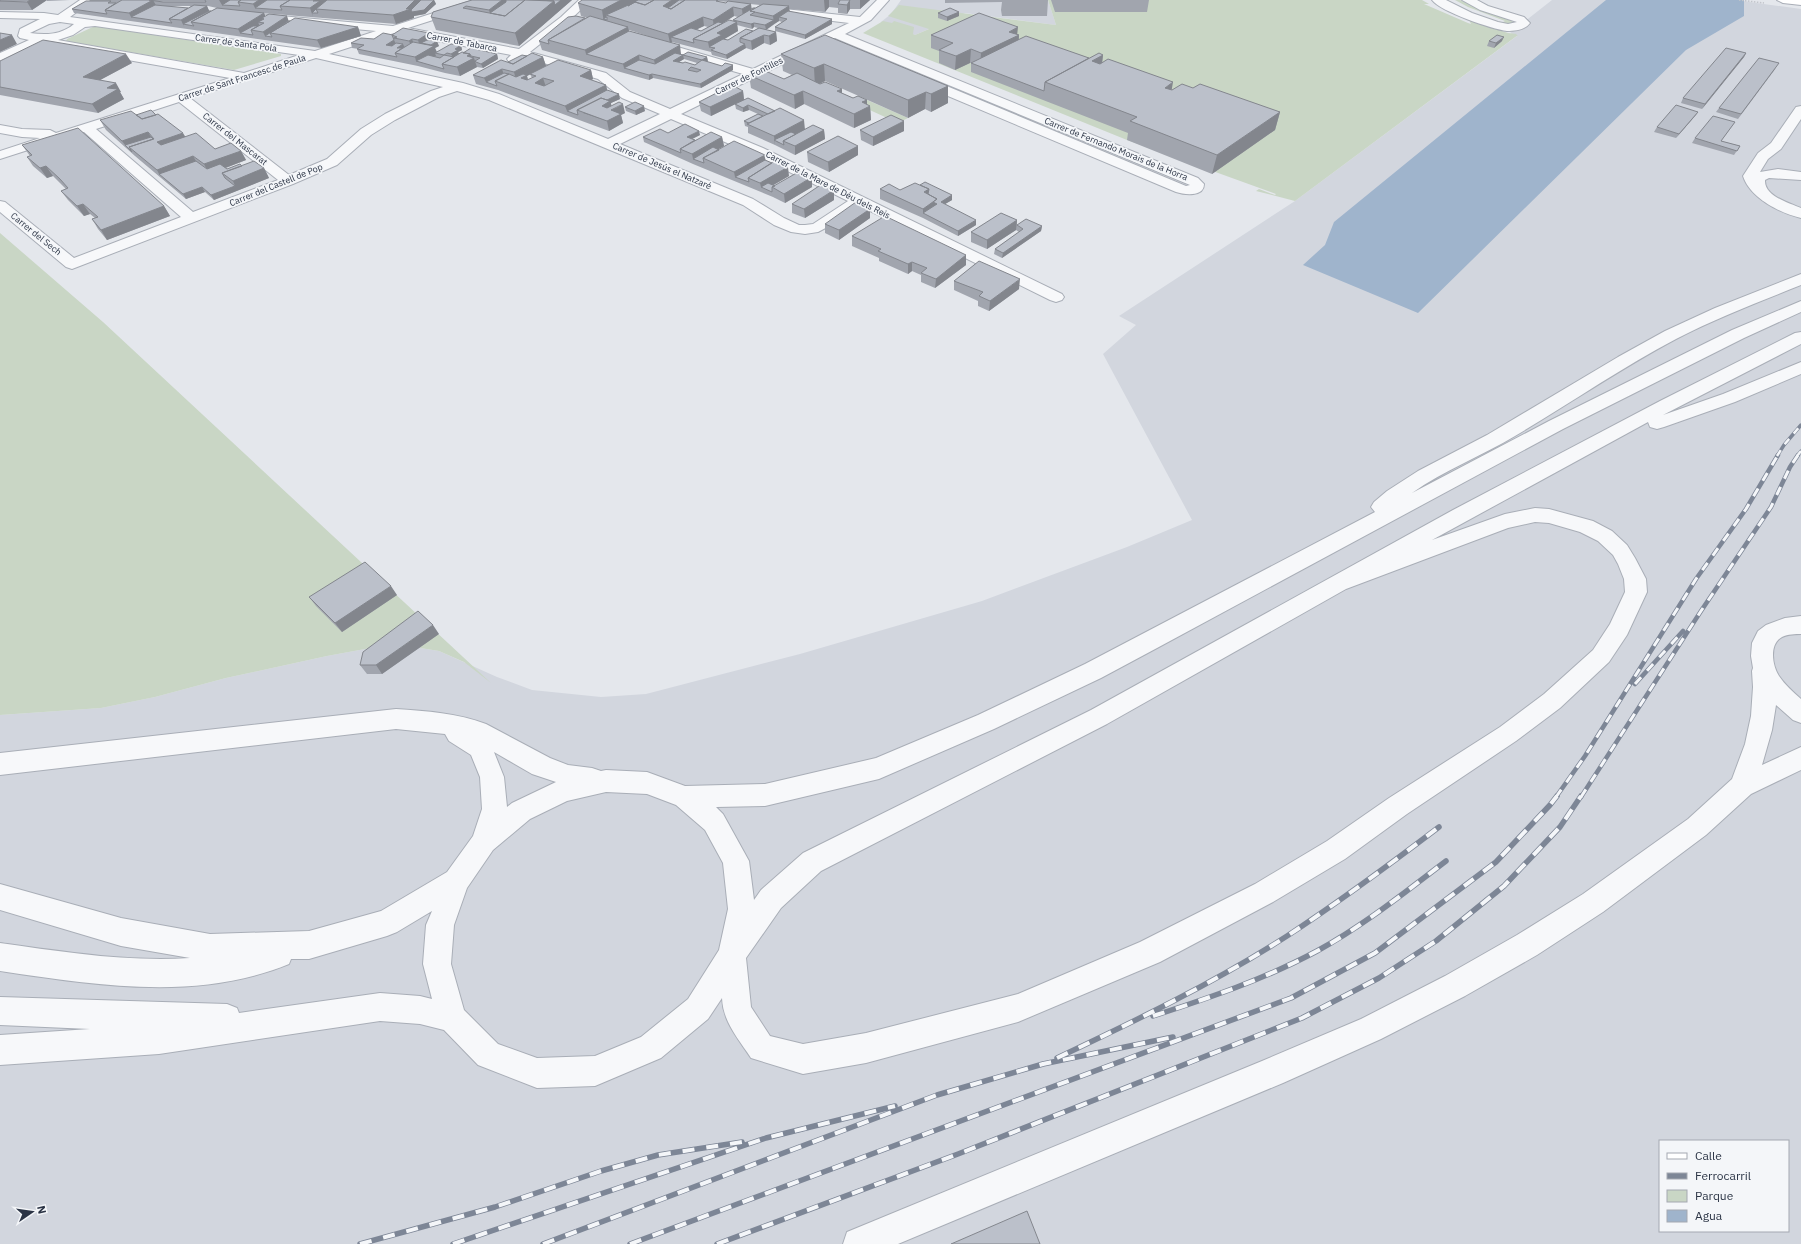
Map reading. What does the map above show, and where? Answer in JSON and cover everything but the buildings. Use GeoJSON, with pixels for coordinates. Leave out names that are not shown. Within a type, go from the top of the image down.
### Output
{"type":"FeatureCollection","features":[{"type":"Feature","properties":{"kind":"main road"},"geometry":{"type":"LineString","coordinates":[[1783,0],[1801,2]]}},
{"type":"Feature","properties":{"kind":"street"},"geometry":{"type":"LineString","coordinates":[[476,0],[484,0]]}},
{"type":"Feature","properties":{"kind":"street","name":"Carrer de Sant Francesc de Paula"},"geometry":{"type":"LineString","coordinates":[[0,155],[87,129],[484,0]]}},
{"type":"Feature","properties":{"kind":"street"},"geometry":{"type":"LineString","coordinates":[[499,66],[522,53],[565,19],[585,0]]}},
{"type":"Feature","properties":{"kind":"street","name":"Carrer de Fontilles"},"geometry":{"type":"LineString","coordinates":[[608,144],[862,21],[867,18],[883,0]]}},
{"type":"Feature","properties":{"kind":"street"},"geometry":{"type":"LineString","coordinates":[[1438,0],[1468,15],[1494,24],[1513,28],[1522,26],[1524,22],[1520,19],[1484,8],[1468,0]]}},
{"type":"Feature","properties":{"kind":"street"},"geometry":{"type":"LineString","coordinates":[[24,36],[24,31],[46,21],[60,19],[88,3]]}},
{"type":"Feature","properties":{"kind":"street"},"geometry":{"type":"LineString","coordinates":[[767,10],[862,21]]}},
{"type":"Feature","properties":{"kind":"street"},"geometry":{"type":"LineString","coordinates":[[0,15],[44,16],[60,19]]}},
{"type":"Feature","properties":{"kind":"street","name":"Carrer de Tabarca"},"geometry":{"type":"LineString","coordinates":[[250,16],[392,29],[522,53],[602,76]]}},
{"type":"Feature","properties":{"kind":"street","name":"Carrer de Santa Pola"},"geometry":{"type":"LineString","coordinates":[[60,19],[82,22],[82,24],[95,23],[314,54],[458,87]]}},
{"type":"Feature","properties":{"kind":"street"},"geometry":{"type":"LineString","coordinates":[[565,19],[580,23]]}},
{"type":"Feature","properties":{"kind":"street"},"geometry":{"type":"LineString","coordinates":[[0,58],[45,39],[59,37],[82,24]]}},
{"type":"Feature","properties":{"kind":"street"},"geometry":{"type":"LineString","coordinates":[[12,37],[24,36],[45,39],[54,43],[245,77]]}},
{"type":"Feature","properties":{"kind":"street","name":"Carrer de Fernando Morais de la Horra"},"geometry":{"type":"LineString","coordinates":[[829,37],[1193,181],[1197,184],[1197,188],[1187,191],[1181,189],[829,37]]}},
{"type":"Feature","properties":{"kind":"street"},"geometry":{"type":"LineString","coordinates":[[640,40],[754,73]]}},
{"type":"Feature","properties":{"kind":"street","name":"Carrer de la Mare de Déu dels Reis"},"geometry":{"type":"LineString","coordinates":[[602,76],[620,91],[787,164],[1056,297]]}},
{"type":"Feature","properties":{"kind":"street","name":"Carrer del Castell de Pop"},"geometry":{"type":"LineString","coordinates":[[72,264],[288,181],[332,162],[366,132],[435,94],[458,87],[476,78]]}},
{"type":"Feature","properties":{"kind":"street","name":"Carrer de Jesús el Natzaré"},"geometry":{"type":"LineString","coordinates":[[458,87],[494,97],[608,144],[748,202],[774,219],[801,229],[806,230],[817,227],[858,200]]}},
{"type":"Feature","properties":{"kind":"street","name":"Carrer del Mascarat"},"geometry":{"type":"LineString","coordinates":[[182,98],[288,181]]}},
{"type":"Feature","properties":{"kind":"street"},"geometry":{"type":"LineString","coordinates":[[1780,155],[1801,110]]}},
{"type":"Feature","properties":{"kind":"street"},"geometry":{"type":"LineString","coordinates":[[0,129],[22,133],[49,134],[87,129],[191,218]]}},
{"type":"Feature","properties":{"kind":"street"},"geometry":{"type":"LineString","coordinates":[[0,151],[27,140],[28,136],[22,133]]}},
{"type":"Feature","properties":{"kind":"street"},"geometry":{"type":"LineString","coordinates":[[1801,172],[1780,155],[1763,156],[1750,176],[1751,183],[1763,194],[1801,214]]}},
{"type":"Feature","properties":{"kind":"street"},"geometry":{"type":"LineString","coordinates":[[1763,194],[1757,187],[1757,181],[1760,177],[1766,174],[1782,173],[1801,176]]}},
{"type":"Feature","properties":{"kind":"street","name":"Carrer del Sech"},"geometry":{"type":"LineString","coordinates":[[0,205],[72,264]]}},
{"type":"Feature","properties":{"kind":"street"},"geometry":{"type":"LineString","coordinates":[[1354,534],[1384,504],[1406,488],[1508,432],[1615,366],[1695,323],[1801,279]]}},
{"type":"Feature","properties":{"kind":"street"},"geometry":{"type":"LineString","coordinates":[[0,764],[396,719],[437,722],[478,731],[541,766],[568,776],[647,784],[685,797],[764,795],[879,768],[986,722],[1093,671],[1354,534],[1556,425],[1738,334],[1801,306]]}},
{"type":"Feature","properties":{"kind":"street"},"geometry":{"type":"LineString","coordinates":[[606,781],[562,791],[521,811],[484,842],[456,880],[440,925],[437,964],[452,1018],[488,1055],[537,1073],[595,1071],[651,1048],[698,1009],[732,955],[771,899],[812,862],[1099,717],[1460,516],[1666,406],[1801,337]]}},
{"type":"Feature","properties":{"kind":"street"},"geometry":{"type":"LineString","coordinates":[[1601,442],[1729,398],[1801,368]]}},
{"type":"Feature","properties":{"kind":"street"},"geometry":{"type":"LineString","coordinates":[[685,797],[714,822],[736,861],[742,909],[732,955],[737,1011],[761,1048],[802,1059],[866,1048],[1018,1008],[1150,952],[1264,893],[1336,850],[1398,806],[1508,734],[1552,701],[1601,656],[1619,630],[1636,592],[1635,580],[1628,564],[1620,550],[1605,536],[1586,526],[1549,516],[1535,515],[1505,521],[1336,584]]}},
{"type":"Feature","properties":{"kind":"street"},"geometry":{"type":"LineString","coordinates":[[1742,786],[1765,713],[1766,690],[1762,663],[1762,646],[1771,633],[1788,626],[1801,625]]}},
{"type":"Feature","properties":{"kind":"street"},"geometry":{"type":"LineString","coordinates":[[1762,663],[1770,682],[1787,702],[1801,713]]}},
{"type":"Feature","properties":{"kind":"street"},"geometry":{"type":"LineString","coordinates":[[437,722],[480,748],[492,777],[495,809],[484,842]]}},
{"type":"Feature","properties":{"kind":"street"},"geometry":{"type":"LineString","coordinates":[[859,1244],[1272,1072],[1371,1028],[1455,986],[1527,945],[1593,903],[1698,827],[1742,786],[1801,758]]}},
{"type":"Feature","properties":{"kind":"street"},"geometry":{"type":"LineString","coordinates":[[0,957],[50,964],[166,974],[229,968],[387,923],[456,880]]}},
{"type":"Feature","properties":{"kind":"street"},"geometry":{"type":"LineString","coordinates":[[0,897],[121,932],[210,948],[308,945]]}},
{"type":"Feature","properties":{"kind":"street"},"geometry":{"type":"LineString","coordinates":[[0,1050],[159,1039],[380,1007],[420,1010],[452,1018]]}},
{"type":"Feature","properties":{"kind":"street"},"geometry":{"type":"LineString","coordinates":[[0,1011],[288,1020]]}},
{"type":"Feature","properties":{"kind":"shaded area"},"geometry":{"type":"Polygon","coordinates":[[[901,0],[1048,0],[1056,25],[965,13],[915,35],[881,22],[891,14],[901,0]]]}},
{"type":"Feature","properties":{"kind":"shaded area"},"geometry":{"type":"Polygon","coordinates":[[[1552,0],[1735,0],[1801,9],[1801,1244],[0,1244],[0,715],[101,708],[155,697],[226,678],[376,647],[408,646],[439,651],[497,677],[532,690],[601,697],[646,694],[800,654],[982,601],[1127,547],[1192,520],[1103,354],[1136,325],[1119,316],[1295,201],[1517,36],[1510,33],[1552,0]]]}},
{"type":"Feature","properties":{"kind":"green space"},"geometry":{"type":"Polygon","coordinates":[[[1048,0],[1422,0],[1429,4],[1424,4],[1468,23],[1471,24],[1469,20],[1518,35],[1295,201],[1256,191],[1259,189],[1275,195],[1276,194],[1127,140],[863,33],[883,21],[892,23],[894,21],[914,27],[913,34],[915,35],[929,29],[888,16],[899,5],[1056,25],[1048,0]]]}},
{"type":"Feature","properties":{"kind":"green space"},"geometry":{"type":"Polygon","coordinates":[[[1455,0],[1460,0],[1514,22],[1509,26],[1499,24],[1505,21],[1468,7],[1455,0]]]}},
{"type":"Feature","properties":{"kind":"green space"},"geometry":{"type":"Polygon","coordinates":[[[95,26],[281,54],[281,56],[234,70],[66,41],[67,39],[95,26]]]}},
{"type":"Feature","properties":{"kind":"green space"},"geometry":{"type":"Polygon","coordinates":[[[858,96],[908,118],[898,123],[848,100],[858,96]]]}},
{"type":"Feature","properties":{"kind":"green space"},"geometry":{"type":"Polygon","coordinates":[[[0,233],[103,322],[491,683],[464,662],[439,651],[408,646],[376,647],[226,678],[155,697],[101,708],[0,715],[0,233]]]}},
{"type":"Feature","properties":{"kind":"water"},"geometry":{"type":"Polygon","coordinates":[[[1606,0],[1744,0],[1744,16],[1686,50],[1418,313],[1303,265],[1325,245],[1334,222],[1606,0]]]}},
{"type":"Feature","properties":{"kind":"railway"},"geometry":{"type":"LineString","coordinates":[[1777,456],[1801,425]]}},
{"type":"Feature","properties":{"kind":"railway"},"geometry":{"type":"LineString","coordinates":[[1797,456],[1801,451]]}},
{"type":"Feature","properties":{"kind":"railway"},"geometry":{"type":"LineString","coordinates":[[1556,797],[1585,756],[1696,579],[1746,509],[1778,455]]}},
{"type":"Feature","properties":{"kind":"railway"},"geometry":{"type":"LineString","coordinates":[[1581,797],[1701,611],[1771,507],[1790,467],[1798,455]]}},
{"type":"Feature","properties":{"kind":"railway"},"geometry":{"type":"LineString","coordinates":[[1635,684],[1683,631]]}},
{"type":"Feature","properties":{"kind":"railway"},"geometry":{"type":"LineString","coordinates":[[630,1244],[1291,998],[1375,953],[1496,862],[1557,796]]}},
{"type":"Feature","properties":{"kind":"railway"},"geometry":{"type":"LineString","coordinates":[[717,1244],[958,1154],[1302,1018],[1379,978],[1436,941],[1504,886],[1560,827],[1581,796]]}},
{"type":"Feature","properties":{"kind":"railway"},"geometry":{"type":"LineString","coordinates":[[1057,1058],[1174,1001],[1231,970],[1287,936],[1345,897],[1439,827]]}},
{"type":"Feature","properties":{"kind":"railway"},"geometry":{"type":"LineString","coordinates":[[1153,1016],[1216,995],[1257,979],[1317,951],[1367,920],[1446,861]]}},
{"type":"Feature","properties":{"kind":"railway"},"geometry":{"type":"LineString","coordinates":[[543,1244],[937,1095],[1043,1064],[1173,1037]]}},
{"type":"Feature","properties":{"kind":"railway"},"geometry":{"type":"LineString","coordinates":[[453,1244],[766,1138],[895,1106]]}},
{"type":"Feature","properties":{"kind":"railway"},"geometry":{"type":"LineString","coordinates":[[360,1244],[495,1207],[601,1171],[658,1155],[742,1142]]}}]}
